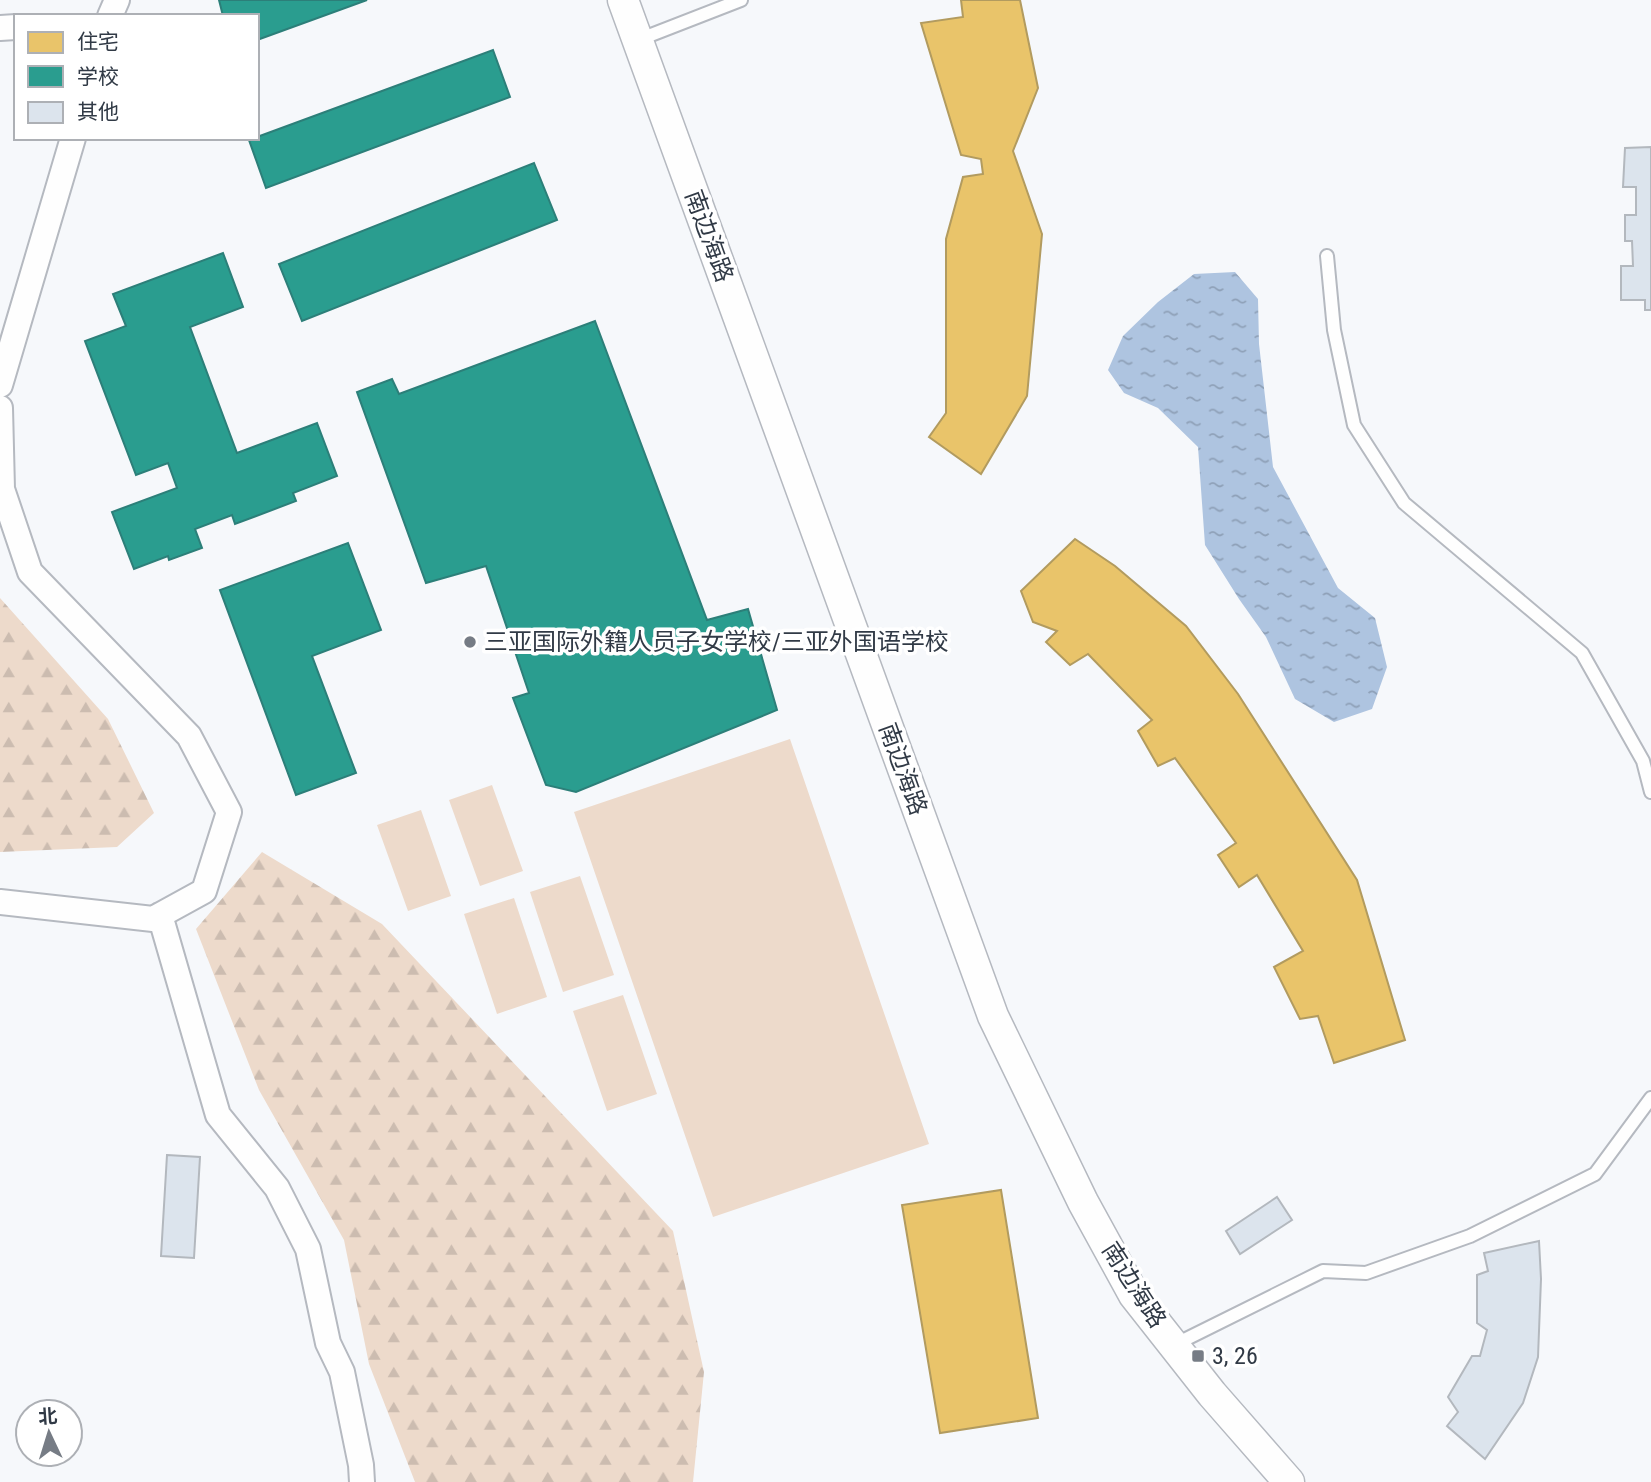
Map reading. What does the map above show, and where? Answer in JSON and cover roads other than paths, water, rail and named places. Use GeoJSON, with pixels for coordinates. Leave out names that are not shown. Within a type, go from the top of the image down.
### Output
{"type":"FeatureCollection","features":[{"type":"Feature","properties":{"kind":"street","name":"南边海路"},"geometry":{"type":"LineString","coordinates":[[623,0],[993,1016],[1096,1225],[1134,1295],[1212,1394],[1289,1482]]}},
{"type":"Feature","properties":{"kind":"street"},"geometry":{"type":"LineString","coordinates":[[0,385],[72,140]]}},
{"type":"Feature","properties":{"kind":"street"},"geometry":{"type":"LineString","coordinates":[[0,408],[2,489],[30,572],[190,736],[229,812],[204,891],[153,919],[0,902]]}},
{"type":"Feature","properties":{"kind":"street"},"geometry":{"type":"LineString","coordinates":[[160,915],[218,1115],[277,1188],[308,1249],[328,1343],[342,1372],[362,1482]]}},
{"type":"Feature","properties":{"kind":"lane"},"geometry":{"type":"LineString","coordinates":[[637,40],[741,0]]}},
{"type":"Feature","properties":{"kind":"lane"},"geometry":{"type":"LineString","coordinates":[[1327,256],[1334,330],[1354,425],[1404,502],[1582,653],[1643,761],[1651,792]]}},
{"type":"Feature","properties":{"kind":"lane"},"geometry":{"type":"LineString","coordinates":[[1174,1345],[1323,1270],[1366,1273],[1392,1264],[1470,1236],[1595,1174],[1651,1098]]}},
{"type":"Feature","properties":{"kind":"water"},"geometry":{"type":"Polygon","coordinates":[[[1235,272],[1258,299],[1259,344],[1273,467],[1338,588],[1375,618],[1387,667],[1372,709],[1334,722],[1295,699],[1266,637],[1205,545],[1198,447],[1158,408],[1124,393],[1108,370],[1123,336],[1158,302],[1194,274],[1235,272]]]}},
{"type":"Feature","properties":{"kind":"place","name":"三亚国际外籍人员子女学校/三亚外国语学校"},"geometry":{"type":"Point","coordinates":[470,642]}},
{"type":"Feature","properties":{"kind":"place","name":"3, 26"},"geometry":{"type":"Point","coordinates":[1198,1356]}}]}
